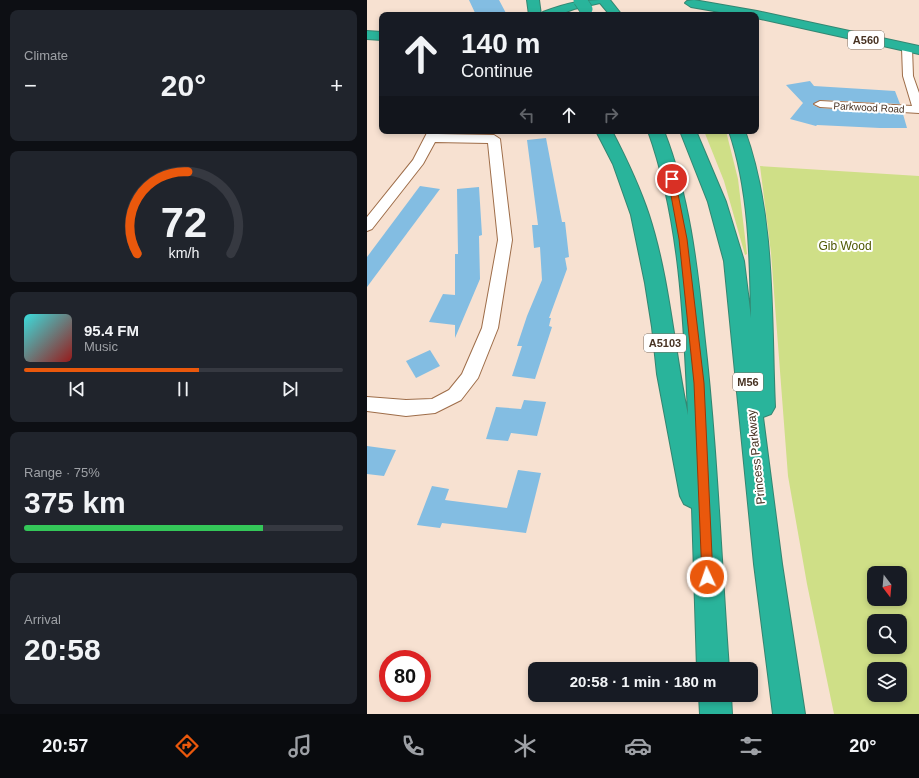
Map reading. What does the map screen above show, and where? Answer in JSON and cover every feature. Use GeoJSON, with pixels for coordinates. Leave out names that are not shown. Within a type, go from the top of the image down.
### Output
{"type":"FeatureCollection","features":[{"type":"Feature","properties":{"kind":"highway"},"geometry":{"type":"LineString","coordinates":[[533,0],[535,12]]}},
{"type":"Feature","properties":{"kind":"highway"},"geometry":{"type":"LineString","coordinates":[[555,12],[570,6],[597,0]]}},
{"type":"Feature","properties":{"kind":"highway","name":"A560"},"geometry":{"type":"LineString","coordinates":[[677,0],[738,12]]}},
{"type":"Feature","properties":{"kind":"highway","name":"A560"},"geometry":{"type":"LineString","coordinates":[[691,3],[710,12]]}},
{"type":"Feature","properties":{"kind":"highway","name":"A560"},"geometry":{"type":"LineString","coordinates":[[759,16],[813,29],[913,49]]}},
{"type":"Feature","properties":{"kind":"highway","name":"A560"},"geometry":{"type":"LineString","coordinates":[[759,28],[781,27],[813,29]]}},
{"type":"Feature","properties":{"kind":"highway"},"geometry":{"type":"LineString","coordinates":[[367,35],[379,36]]}},
{"type":"Feature","properties":{"kind":"highway"},"geometry":{"type":"LineString","coordinates":[[367,42],[379,42]]}},
{"type":"Feature","properties":{"kind":"highway","name":"A5103"},"geometry":{"type":"LineString","coordinates":[[606,134],[621,164],[641,216],[663,327],[669,374],[707,561],[713,662]]}},
{"type":"Feature","properties":{"kind":"highway"},"geometry":{"type":"LineString","coordinates":[[657,134],[668,165],[683,239],[699,383],[707,561]]}},
{"type":"Feature","properties":{"kind":"highway","name":"Princess Parkway"},"geometry":{"type":"LineString","coordinates":[[689,134],[717,202],[734,261],[768,564],[789,714]]}},
{"type":"Feature","properties":{"kind":"highway"},"geometry":{"type":"LineString","coordinates":[[738,134],[744,150],[757,233],[760,271],[768,564]]}},
{"type":"Feature","properties":{"kind":"highway"},"geometry":{"type":"LineString","coordinates":[[715,702],[716,714]]}},
{"type":"Feature","properties":{"kind":"street","name":"Parkwood Road"},"geometry":{"type":"LineString","coordinates":[[820,104],[919,110],[908,76],[913,49]]}},
{"type":"Feature","properties":{"kind":"street"},"geometry":{"type":"LineString","coordinates":[[367,226],[419,161],[432,135],[494,139],[505,240],[490,328],[469,378],[455,395],[435,406],[405,408],[367,404]]}},
{"type":"Feature","properties":{"kind":"green space"},"geometry":{"type":"Polygon","coordinates":[[[705,134],[727,134],[738,179],[747,254],[745,255],[724,181],[705,134]]]}},
{"type":"Feature","properties":{"kind":"green space","name":"Gib Wood"},"geometry":{"type":"Polygon","coordinates":[[[760,166],[919,176],[919,714],[834,714],[807,584],[788,476],[771,253],[760,166]]]}},
{"type":"Feature","properties":{"kind":"building"},"geometry":{"type":"Polygon","coordinates":[[[469,0],[499,0],[505,12],[475,12],[469,0]]]}},
{"type":"Feature","properties":{"kind":"building"},"geometry":{"type":"Polygon","coordinates":[[[810,81],[814,86],[895,91],[900,104],[820,100],[813,105],[820,108],[903,114],[907,128],[816,126],[790,119],[803,103],[786,85],[810,81]]]}},
{"type":"Feature","properties":{"kind":"building"},"geometry":{"type":"Polygon","coordinates":[[[546,138],[562,222],[565,222],[569,257],[565,258],[567,269],[549,318],[551,318],[549,326],[552,327],[535,379],[512,376],[522,346],[517,346],[527,316],[542,280],[540,247],[534,248],[532,225],[538,225],[527,140],[546,138]]]}},
{"type":"Feature","properties":{"kind":"building"},"geometry":{"type":"Polygon","coordinates":[[[420,186],[440,189],[367,287],[367,257],[420,186]]]}},
{"type":"Feature","properties":{"kind":"building"},"geometry":{"type":"Polygon","coordinates":[[[479,187],[482,235],[479,236],[480,279],[455,338],[455,325],[429,322],[443,294],[455,295],[455,254],[458,254],[457,189],[479,187]]]}},
{"type":"Feature","properties":{"kind":"building"},"geometry":{"type":"Polygon","coordinates":[[[430,350],[440,366],[416,378],[406,361],[430,350]]]}},
{"type":"Feature","properties":{"kind":"building"},"geometry":{"type":"Polygon","coordinates":[[[524,400],[546,402],[537,436],[511,433],[508,441],[486,439],[496,407],[521,409],[524,400]]]}},
{"type":"Feature","properties":{"kind":"building"},"geometry":{"type":"Polygon","coordinates":[[[367,446],[396,450],[384,476],[367,474],[367,446]]]}},
{"type":"Feature","properties":{"kind":"building"},"geometry":{"type":"Polygon","coordinates":[[[518,470],[541,473],[526,533],[442,523],[440,528],[417,525],[432,486],[449,489],[445,500],[507,508],[518,470]]]}},
{"type":"Feature","properties":{"kind":"route"},"geometry":{"type":"LineString","coordinates":[[672,179],[683,239],[699,383],[707,577]]}}]}
